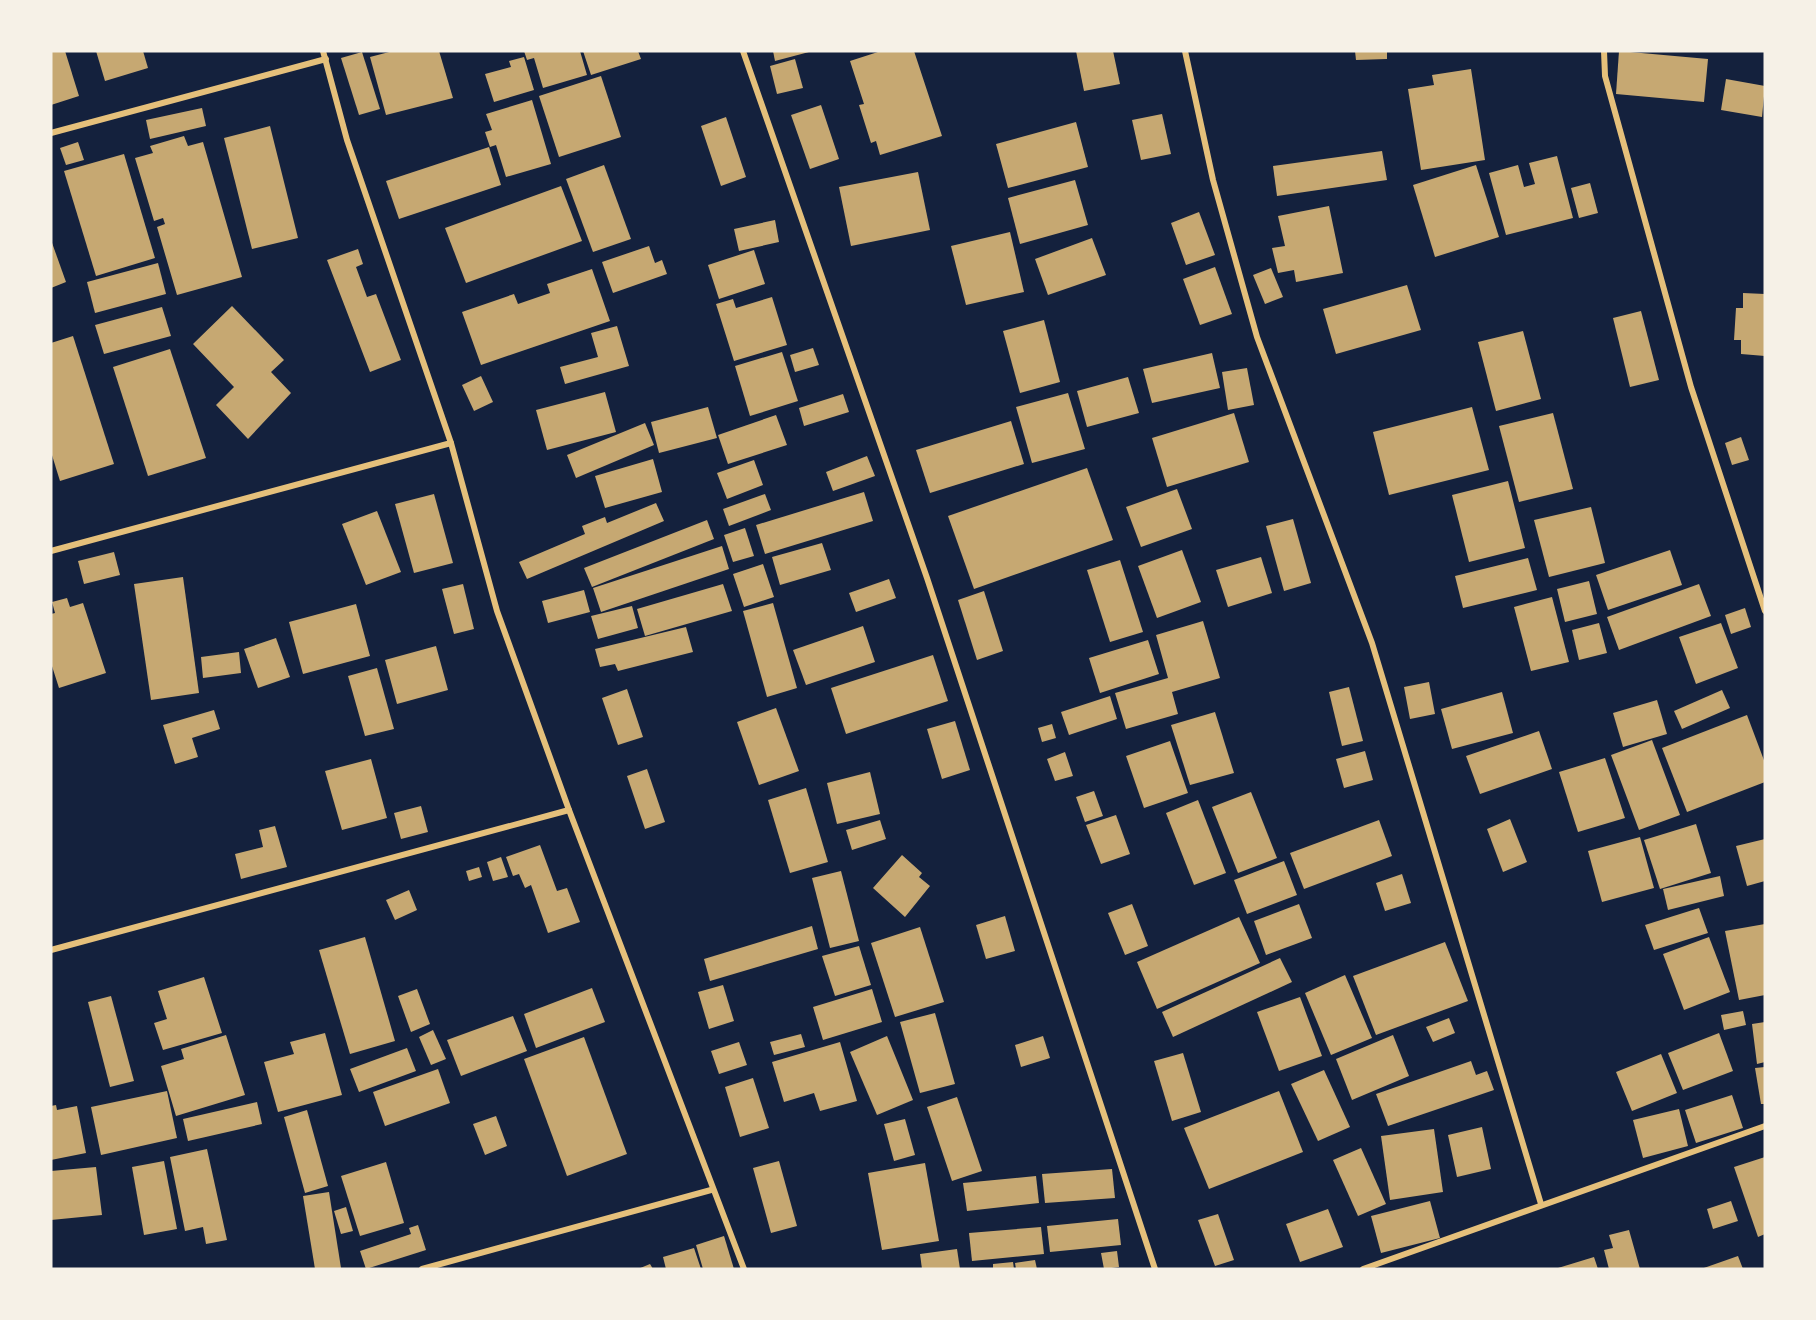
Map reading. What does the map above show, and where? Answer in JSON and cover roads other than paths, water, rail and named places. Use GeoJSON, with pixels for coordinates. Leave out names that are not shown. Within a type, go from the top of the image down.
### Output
{"type":"FeatureCollection","features":[{"type":"Feature","properties":{"kind":"street"},"geometry":{"type":"LineString","coordinates":[[323,51],[347,140],[451,444],[497,611],[568,810],[711,1190],[744,1269]]}},
{"type":"Feature","properties":{"kind":"street"},"geometry":{"type":"LineString","coordinates":[[743,51],[927,578],[1155,1269]]}},
{"type":"Feature","properties":{"kind":"street"},"geometry":{"type":"LineString","coordinates":[[1185,51],[1213,180],[1257,337],[1372,643],[1541,1203]]}},
{"type":"Feature","properties":{"kind":"street"},"geometry":{"type":"LineString","coordinates":[[1604,51],[1605,76],[1691,387],[1765,611]]}},
{"type":"Feature","properties":{"kind":"street"},"geometry":{"type":"LineString","coordinates":[[51,133],[326,58]]}},
{"type":"Feature","properties":{"kind":"street"},"geometry":{"type":"LineString","coordinates":[[51,551],[451,444]]}},
{"type":"Feature","properties":{"kind":"street"},"geometry":{"type":"LineString","coordinates":[[51,950],[568,810]]}},
{"type":"Feature","properties":{"kind":"street"},"geometry":{"type":"LineString","coordinates":[[1363,1269],[1541,1203],[1765,1126]]}},
{"type":"Feature","properties":{"kind":"street"},"geometry":{"type":"LineString","coordinates":[[422,1269],[711,1190]]}}]}
